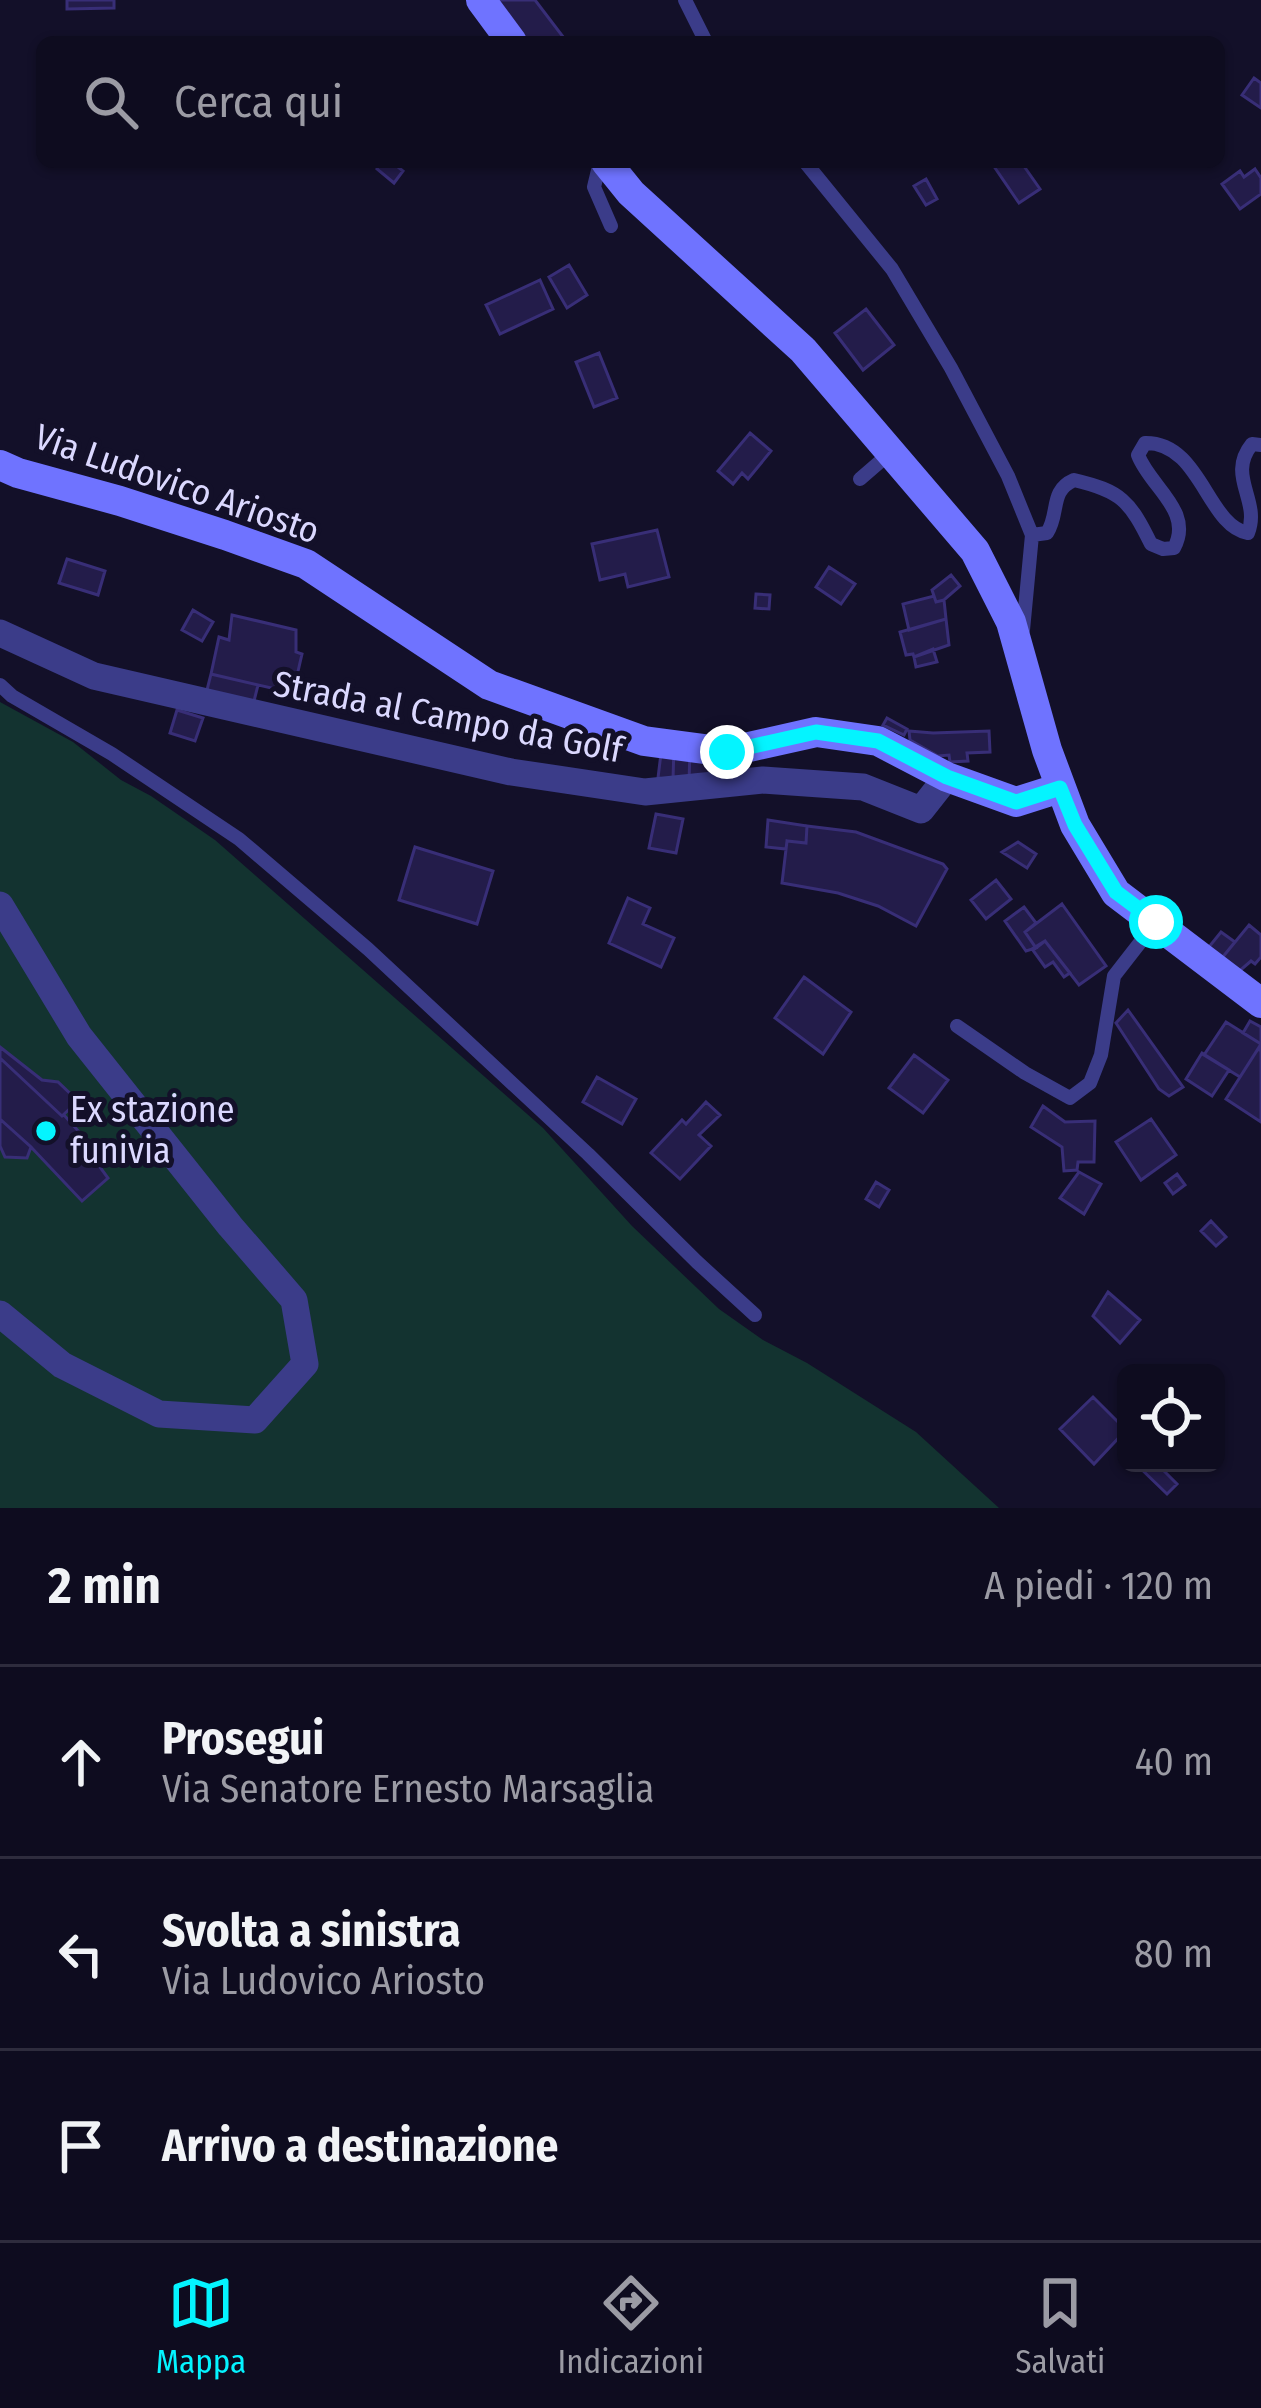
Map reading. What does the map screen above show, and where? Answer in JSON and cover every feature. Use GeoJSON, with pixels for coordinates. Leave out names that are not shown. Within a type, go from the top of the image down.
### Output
{"type":"FeatureCollection","features":[{"type":"Feature","properties":{"kind":"street"},"geometry":{"type":"LineString","coordinates":[[481,0],[508,36]]}},
{"type":"Feature","properties":{"kind":"street"},"geometry":{"type":"LineString","coordinates":[[608,168],[803,350],[974,551],[1010,622],[1075,825],[1116,892],[1261,1003]]}},
{"type":"Feature","properties":{"kind":"street","name":"Via Ludovico Ariosto"},"geometry":{"type":"LineString","coordinates":[[0,465],[306,564],[489,685],[644,741],[727,752],[816,732],[878,741],[947,777],[1016,802],[1060,788]]}},
{"type":"Feature","properties":{"kind":"street","name":"Strada al Campo da Golf"},"geometry":{"type":"LineString","coordinates":[[0,633],[94,676],[511,772],[645,792],[763,780],[862,787],[921,810],[947,777]]}},
{"type":"Feature","properties":{"kind":"street"},"geometry":{"type":"LineString","coordinates":[[0,905],[80,1036],[294,1300],[305,1364],[255,1420],[159,1414],[62,1365],[0,1314]]}},
{"type":"Feature","properties":{"kind":"lane"},"geometry":{"type":"LineString","coordinates":[[685,0],[703,36]]}},
{"type":"Feature","properties":{"kind":"lane"},"geometry":{"type":"LineString","coordinates":[[601,168],[594,187],[611,226]]}},
{"type":"Feature","properties":{"kind":"lane"},"geometry":{"type":"LineString","coordinates":[[810,168],[892,269],[1008,476],[1032,536],[1021,653]]}},
{"type":"Feature","properties":{"kind":"lane"},"geometry":{"type":"LineString","coordinates":[[1032,536],[1047,533],[1056,520],[1055,498],[1061,486],[1074,480],[1121,496],[1151,544],[1174,548],[1180,522],[1138,455],[1145,443],[1161,442],[1185,461],[1228,521],[1248,533],[1259,509],[1243,466],[1244,454],[1252,445],[1261,446]]}},
{"type":"Feature","properties":{"kind":"lane"},"geometry":{"type":"LineString","coordinates":[[860,479],[890,453]]}},
{"type":"Feature","properties":{"kind":"lane"},"geometry":{"type":"LineString","coordinates":[[0,685],[239,839],[368,949],[754,1315]]}},
{"type":"Feature","properties":{"kind":"lane"},"geometry":{"type":"LineString","coordinates":[[957,1026],[1070,1098],[1090,1083],[1101,1055],[1114,976],[1156,922]]}},
{"type":"Feature","properties":{"kind":"green space"},"geometry":{"type":"Polygon","coordinates":[[[0,702],[73,742],[121,780],[215,840],[543,1128],[632,1226],[719,1309],[916,1432],[999,1508],[0,1508],[0,702]]]}},
{"type":"Feature","properties":{"kind":"building"},"geometry":{"type":"Polygon","coordinates":[[[67,0],[114,0],[114,8],[67,9],[67,0]]]}},
{"type":"Feature","properties":{"kind":"building"},"geometry":{"type":"Polygon","coordinates":[[[496,0],[535,0],[562,36],[523,36],[496,0]]]}},
{"type":"Feature","properties":{"kind":"building"},"geometry":{"type":"Polygon","coordinates":[[[1254,78],[1261,83],[1261,108],[1242,95],[1254,78]]]}},
{"type":"Feature","properties":{"kind":"building"},"geometry":{"type":"Polygon","coordinates":[[[399,168],[403,171],[394,183],[377,169],[399,168]]]}},
{"type":"Feature","properties":{"kind":"building"},"geometry":{"type":"Polygon","coordinates":[[[995,168],[1025,168],[1040,189],[1019,203],[995,168]]]}},
{"type":"Feature","properties":{"kind":"building"},"geometry":{"type":"Polygon","coordinates":[[[1255,169],[1261,178],[1261,194],[1240,209],[1222,184],[1240,171],[1244,177],[1255,169]]]}},
{"type":"Feature","properties":{"kind":"building"},"geometry":{"type":"Polygon","coordinates":[[[926,179],[937,199],[926,205],[914,186],[926,179]]]}},
{"type":"Feature","properties":{"kind":"building"},"geometry":{"type":"Polygon","coordinates":[[[569,265],[587,295],[567,308],[549,277],[569,265]]]}},
{"type":"Feature","properties":{"kind":"building"},"geometry":{"type":"Polygon","coordinates":[[[540,280],[553,309],[500,334],[486,305],[540,280]]]}},
{"type":"Feature","properties":{"kind":"building"},"geometry":{"type":"Polygon","coordinates":[[[866,309],[894,345],[863,370],[835,333],[866,309]]]}},
{"type":"Feature","properties":{"kind":"building"},"geometry":{"type":"Polygon","coordinates":[[[599,353],[617,398],[594,407],[576,362],[599,353]]]}},
{"type":"Feature","properties":{"kind":"building"},"geometry":{"type":"Polygon","coordinates":[[[750,433],[771,451],[748,479],[742,473],[733,484],[718,471],[750,433]]]}},
{"type":"Feature","properties":{"kind":"building"},"geometry":{"type":"Polygon","coordinates":[[[657,530],[669,577],[628,587],[625,574],[600,580],[592,544],[657,530]]]}},
{"type":"Feature","properties":{"kind":"building"},"geometry":{"type":"Polygon","coordinates":[[[67,559],[105,571],[98,595],[59,583],[67,559]]]}},
{"type":"Feature","properties":{"kind":"building"},"geometry":{"type":"Polygon","coordinates":[[[829,567],[855,584],[841,604],[816,587],[829,567]]]}},
{"type":"Feature","properties":{"kind":"building"},"geometry":{"type":"Polygon","coordinates":[[[951,575],[960,586],[936,602],[932,590],[951,575]]]}},
{"type":"Feature","properties":{"kind":"building"},"geometry":{"type":"Polygon","coordinates":[[[756,594],[770,595],[769,609],[755,608],[756,594]]]}},
{"type":"Feature","properties":{"kind":"building"},"geometry":{"type":"Polygon","coordinates":[[[934,596],[936,602],[944,600],[946,619],[909,630],[903,604],[934,596]]]}},
{"type":"Feature","properties":{"kind":"building"},"geometry":{"type":"Polygon","coordinates":[[[193,610],[213,622],[202,641],[182,630],[193,610]]]}},
{"type":"Feature","properties":{"kind":"building"},"geometry":{"type":"Polygon","coordinates":[[[232,615],[296,630],[296,652],[302,654],[293,693],[211,674],[219,637],[229,640],[232,615]]]}},
{"type":"Feature","properties":{"kind":"building"},"geometry":{"type":"Polygon","coordinates":[[[946,619],[949,645],[914,657],[906,655],[900,632],[946,619]]]}},
{"type":"Feature","properties":{"kind":"building"},"geometry":{"type":"Polygon","coordinates":[[[933,649],[937,662],[916,667],[914,657],[933,649]]]}},
{"type":"Feature","properties":{"kind":"building"},"geometry":{"type":"Polygon","coordinates":[[[211,674],[258,685],[253,705],[206,694],[211,674]]]}},
{"type":"Feature","properties":{"kind":"building"},"geometry":{"type":"Polygon","coordinates":[[[177,710],[203,718],[195,741],[170,733],[177,710]]]}},
{"type":"Feature","properties":{"kind":"building"},"geometry":{"type":"Polygon","coordinates":[[[887,718],[907,729],[904,735],[883,725],[887,718]]]}},
{"type":"Feature","properties":{"kind":"building"},"geometry":{"type":"Polygon","coordinates":[[[909,731],[989,731],[990,752],[967,753],[968,761],[950,762],[949,755],[938,756],[910,740],[909,731]]]}},
{"type":"Feature","properties":{"kind":"building"},"geometry":{"type":"Polygon","coordinates":[[[662,745],[674,746],[673,780],[658,778],[662,745]]]}},
{"type":"Feature","properties":{"kind":"building"},"geometry":{"type":"Polygon","coordinates":[[[674,746],[690,749],[689,783],[673,780],[674,746]]]}},
{"type":"Feature","properties":{"kind":"building"},"geometry":{"type":"Polygon","coordinates":[[[690,749],[712,751],[713,778],[689,783],[690,749]]]}},
{"type":"Feature","properties":{"kind":"building"},"geometry":{"type":"Polygon","coordinates":[[[656,814],[683,819],[676,853],[649,848],[656,814]]]}},
{"type":"Feature","properties":{"kind":"building"},"geometry":{"type":"Polygon","coordinates":[[[768,820],[807,826],[806,843],[787,841],[786,849],[766,847],[768,820]]]}},
{"type":"Feature","properties":{"kind":"building"},"geometry":{"type":"Polygon","coordinates":[[[807,826],[856,832],[943,864],[947,869],[916,926],[878,906],[838,893],[782,883],[787,841],[806,843],[807,826]]]}},
{"type":"Feature","properties":{"kind":"building"},"geometry":{"type":"Polygon","coordinates":[[[1018,842],[1036,854],[1027,868],[1002,852],[1018,842]]]}},
{"type":"Feature","properties":{"kind":"building"},"geometry":{"type":"Polygon","coordinates":[[[415,847],[493,871],[477,924],[399,900],[415,847]]]}},
{"type":"Feature","properties":{"kind":"building"},"geometry":{"type":"Polygon","coordinates":[[[996,880],[1011,899],[986,919],[971,900],[996,880]]]}},
{"type":"Feature","properties":{"kind":"building"},"geometry":{"type":"Polygon","coordinates":[[[628,898],[650,908],[643,924],[674,938],[661,967],[609,943],[628,898]]]}},
{"type":"Feature","properties":{"kind":"building"},"geometry":{"type":"Polygon","coordinates":[[[1062,904],[1106,966],[1079,985],[1045,941],[1036,948],[1025,932],[1062,904]]]}},
{"type":"Feature","properties":{"kind":"building"},"geometry":{"type":"Polygon","coordinates":[[[1024,907],[1036,923],[1025,932],[1036,948],[1026,951],[1005,921],[1024,907]]]}},
{"type":"Feature","properties":{"kind":"building"},"geometry":{"type":"Polygon","coordinates":[[[1249,925],[1261,935],[1261,957],[1236,974],[1217,964],[1249,925]]]}},
{"type":"Feature","properties":{"kind":"building"},"geometry":{"type":"Polygon","coordinates":[[[1221,932],[1235,942],[1217,964],[1204,953],[1221,932]]]}},
{"type":"Feature","properties":{"kind":"building"},"geometry":{"type":"Polygon","coordinates":[[[1045,941],[1070,973],[1064,977],[1053,962],[1045,967],[1032,949],[1045,941]]]}},
{"type":"Feature","properties":{"kind":"building"},"geometry":{"type":"Polygon","coordinates":[[[804,977],[851,1012],[823,1054],[775,1018],[804,977]]]}},
{"type":"Feature","properties":{"kind":"building"},"geometry":{"type":"Polygon","coordinates":[[[1128,1010],[1183,1087],[1169,1096],[1159,1089],[1116,1023],[1128,1010]]]}},
{"type":"Feature","properties":{"kind":"building"},"geometry":{"type":"Polygon","coordinates":[[[1250,1021],[1261,1027],[1261,1044],[1243,1033],[1250,1021]]]}},
{"type":"Feature","properties":{"kind":"building"},"geometry":{"type":"Polygon","coordinates":[[[1226,1022],[1261,1044],[1240,1077],[1204,1055],[1226,1022]]]}},
{"type":"Feature","properties":{"kind":"building"},"geometry":{"type":"Polygon","coordinates":[[[0,1047],[42,1080],[58,1082],[78,1101],[62,1116],[0,1058],[0,1047]]]}},
{"type":"Feature","properties":{"kind":"building"},"geometry":{"type":"Polygon","coordinates":[[[1258,1049],[1261,1051],[1261,1122],[1226,1099],[1258,1049]]]}},
{"type":"Feature","properties":{"kind":"building"},"geometry":{"type":"Polygon","coordinates":[[[1202,1053],[1229,1070],[1212,1096],[1186,1079],[1202,1053]]]}},
{"type":"Feature","properties":{"kind":"building"},"geometry":{"type":"Polygon","coordinates":[[[914,1055],[948,1080],[923,1113],[889,1088],[914,1055]]]}},
{"type":"Feature","properties":{"kind":"building","name":"Ex stazione funivia"},"geometry":{"type":"Polygon","coordinates":[[[0,1058],[89,1143],[86,1148],[108,1178],[82,1201],[0,1119],[0,1058]]]}},
{"type":"Feature","properties":{"kind":"building"},"geometry":{"type":"Polygon","coordinates":[[[597,1077],[636,1099],[622,1124],[583,1102],[597,1077]]]}},
{"type":"Feature","properties":{"kind":"building"},"geometry":{"type":"Polygon","coordinates":[[[706,1102],[720,1115],[699,1135],[711,1146],[680,1179],[651,1153],[706,1102]]]}},
{"type":"Feature","properties":{"kind":"building"},"geometry":{"type":"Polygon","coordinates":[[[1043,1106],[1065,1122],[1095,1121],[1094,1162],[1078,1162],[1077,1170],[1064,1171],[1062,1147],[1031,1127],[1043,1106]]]}},
{"type":"Feature","properties":{"kind":"building"},"geometry":{"type":"Polygon","coordinates":[[[0,1119],[31,1147],[27,1158],[5,1157],[0,1119]]]}},
{"type":"Feature","properties":{"kind":"building"},"geometry":{"type":"Polygon","coordinates":[[[1151,1119],[1176,1155],[1141,1180],[1116,1142],[1151,1119]]]}},
{"type":"Feature","properties":{"kind":"building"},"geometry":{"type":"Polygon","coordinates":[[[1079,1172],[1101,1184],[1084,1214],[1060,1198],[1079,1172]]]}},
{"type":"Feature","properties":{"kind":"building"},"geometry":{"type":"Polygon","coordinates":[[[1177,1174],[1185,1185],[1173,1194],[1165,1183],[1177,1174]]]}},
{"type":"Feature","properties":{"kind":"building"},"geometry":{"type":"Polygon","coordinates":[[[876,1182],[889,1190],[879,1207],[866,1199],[876,1182]]]}},
{"type":"Feature","properties":{"kind":"building"},"geometry":{"type":"Polygon","coordinates":[[[1211,1221],[1226,1237],[1216,1246],[1201,1231],[1211,1221]]]}},
{"type":"Feature","properties":{"kind":"building"},"geometry":{"type":"Polygon","coordinates":[[[1108,1292],[1140,1320],[1120,1343],[1093,1316],[1108,1292]]]}},
{"type":"Feature","properties":{"kind":"building"},"geometry":{"type":"Polygon","coordinates":[[[1093,1397],[1117,1421],[1117,1440],[1094,1464],[1060,1429],[1093,1397]]]}},
{"type":"Feature","properties":{"kind":"building"},"geometry":{"type":"Polygon","coordinates":[[[1144,1472],[1165,1472],[1177,1484],[1167,1494],[1144,1472]]]}},
{"type":"Feature","properties":{"kind":"place","name":"Ex stazione funivia"},"geometry":{"type":"Point","coordinates":[46,1131]}},
{"type":"Feature","properties":{"kind":"route"},"geometry":{"type":"LineString","coordinates":[[727,752],[816,732],[878,741],[947,777],[1016,802],[1060,788],[1075,825],[1116,892],[1156,922]]}}]}
